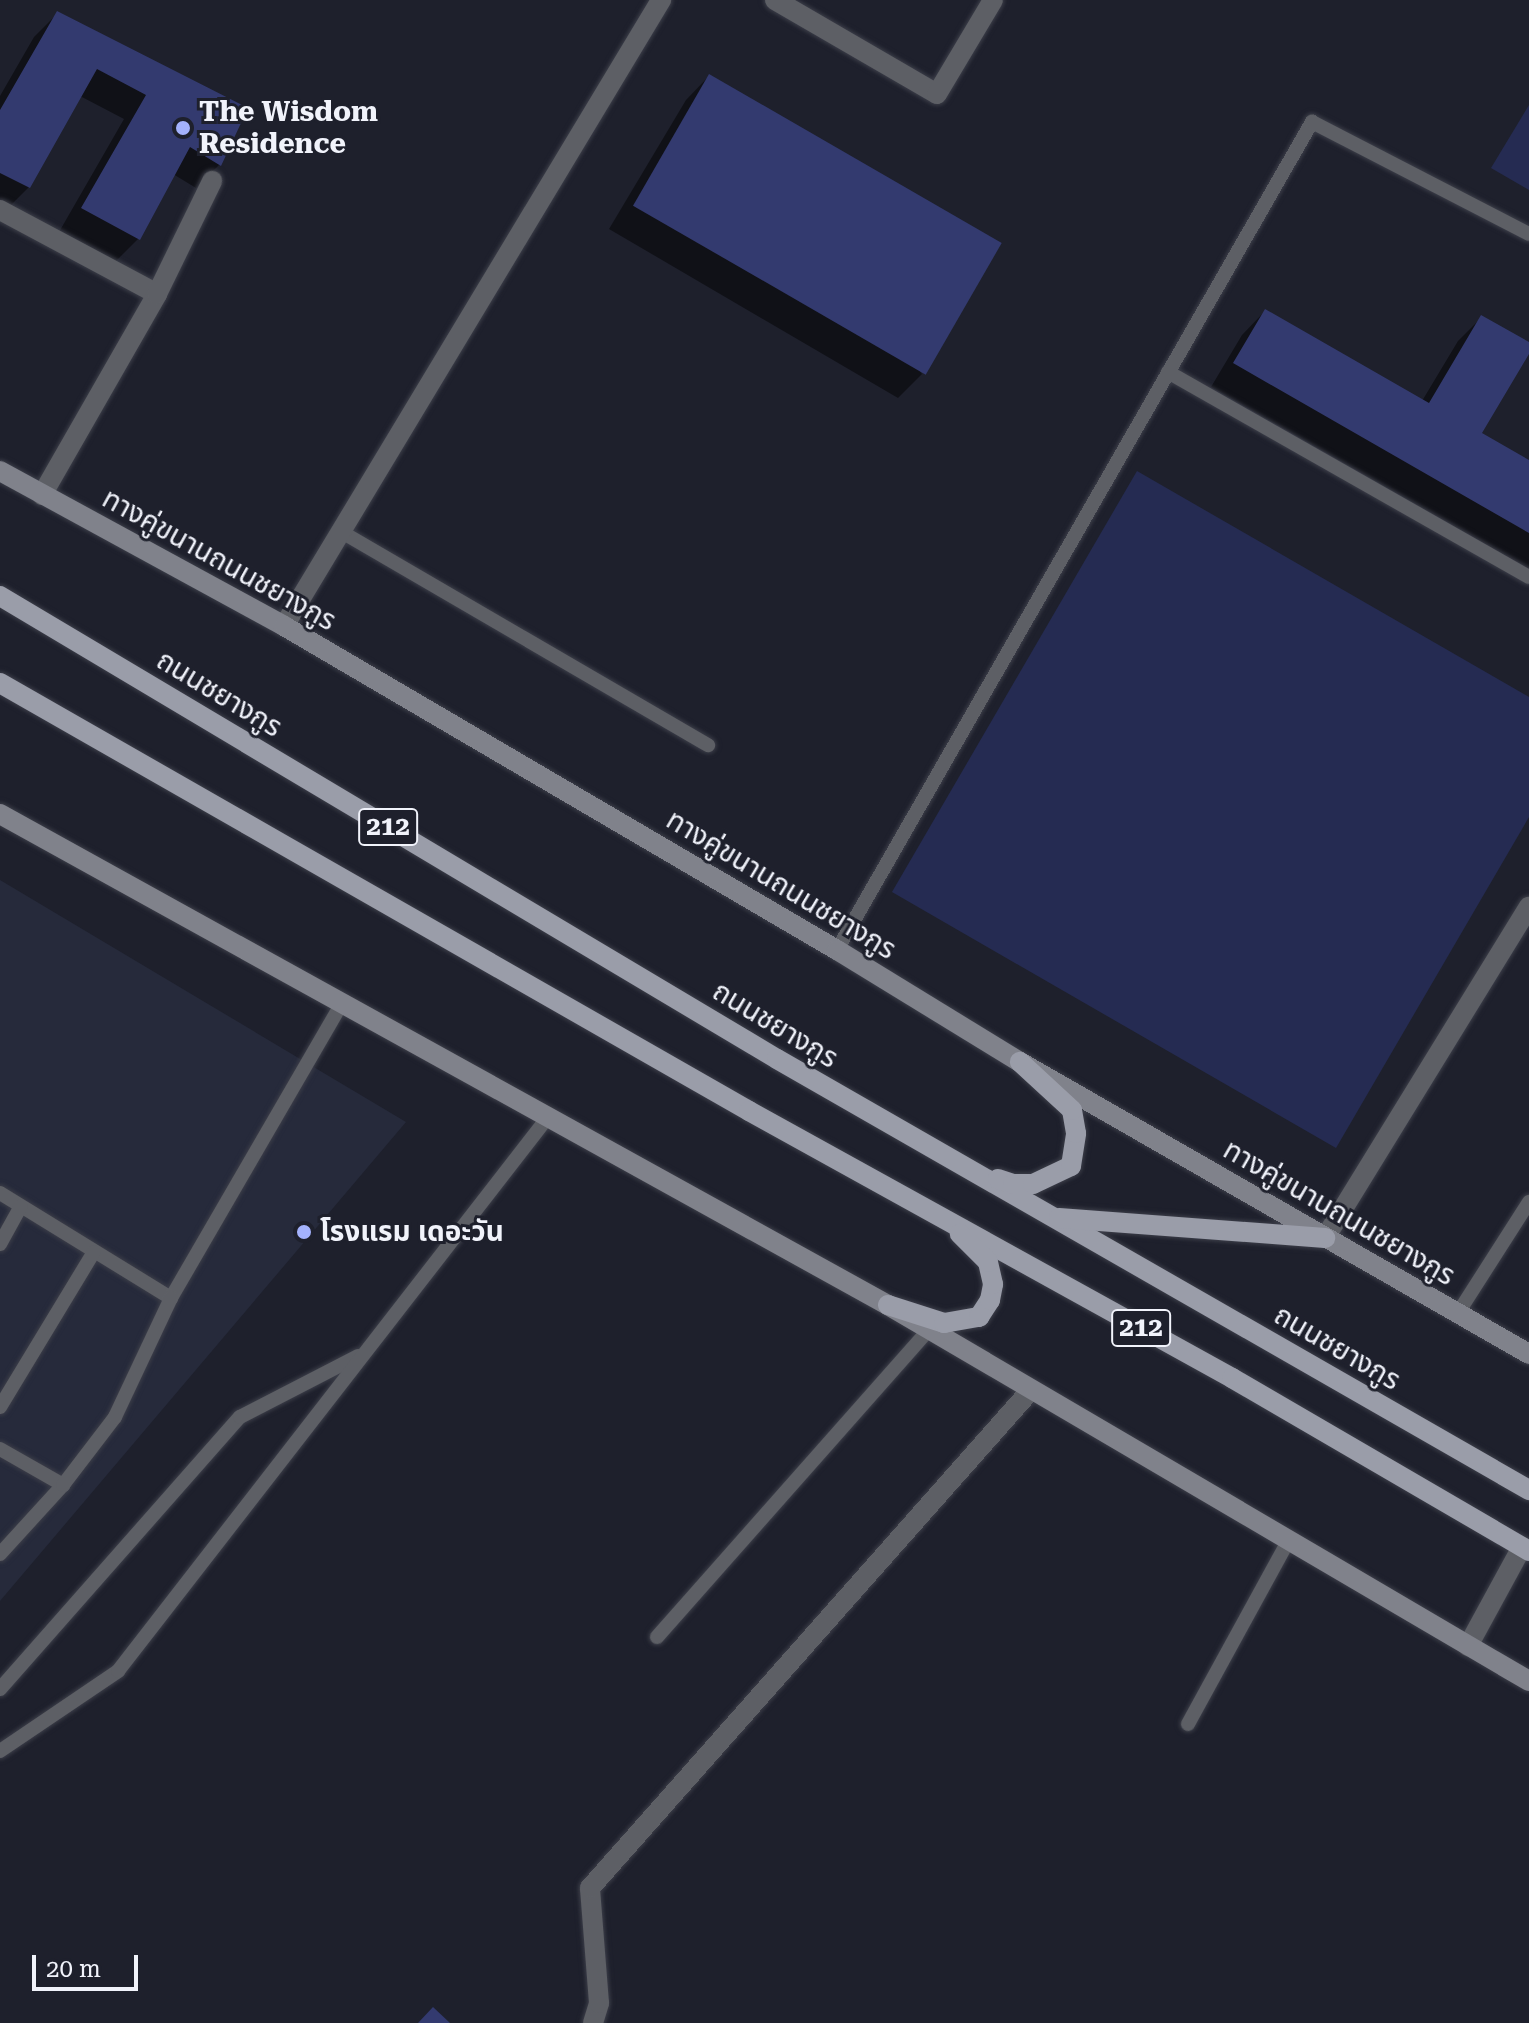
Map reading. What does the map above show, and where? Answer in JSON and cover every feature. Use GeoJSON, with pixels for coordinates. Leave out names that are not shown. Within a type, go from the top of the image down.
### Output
{"type":"FeatureCollection","features":[{"type":"Feature","properties":{"kind":"main road","name":"ทางคู่ขนานถนนชยางกูร"},"geometry":{"type":"LineString","coordinates":[[0,471],[284,626],[837,950],[1020,1062],[1529,1354]]}},
{"type":"Feature","properties":{"kind":"main road","name":"ถนนชยางกูร"},"geometry":{"type":"LineString","coordinates":[[0,596],[971,1171],[1529,1490]]}},
{"type":"Feature","properties":{"kind":"main road","name":"212"},"geometry":{"type":"LineString","coordinates":[[0,683],[735,1104],[1232,1378],[1525,1549]]}},
{"type":"Feature","properties":{"kind":"main road"},"geometry":{"type":"LineString","coordinates":[[0,814],[888,1305],[1529,1681]]}},
{"type":"Feature","properties":{"kind":"main road"},"geometry":{"type":"LineString","coordinates":[[971,1171],[1013,1184],[1033,1184],[1071,1166],[1076,1133],[1072,1110],[1020,1062]]}},
{"type":"Feature","properties":{"kind":"main road"},"geometry":{"type":"LineString","coordinates":[[888,1305],[944,1323],[979,1317],[990,1300],[993,1284],[988,1262],[944,1217]]}},
{"type":"Feature","properties":{"kind":"main road"},"geometry":{"type":"LineString","coordinates":[[1051,1217],[1325,1238]]}},
{"type":"Feature","properties":{"kind":"street"},"geometry":{"type":"LineString","coordinates":[[284,626],[661,0]]}},
{"type":"Feature","properties":{"kind":"street"},"geometry":{"type":"LineString","coordinates":[[775,0],[937,94],[993,0]]}},
{"type":"Feature","properties":{"kind":"street"},"geometry":{"type":"LineString","coordinates":[[42,495],[157,294],[212,181]]}},
{"type":"Feature","properties":{"kind":"street"},"geometry":{"type":"LineString","coordinates":[[0,210],[157,294]]}},
{"type":"Feature","properties":{"kind":"street"},"geometry":{"type":"LineString","coordinates":[[1325,1238],[1529,907]]}},
{"type":"Feature","properties":{"kind":"street"},"geometry":{"type":"LineString","coordinates":[[593,2023],[599,2003],[590,1888],[1030,1391]]}},
{"type":"Feature","properties":{"kind":"street"},"geometry":{"type":"LineString","coordinates":[[1468,1646],[1525,1549]]}},
{"type":"Feature","properties":{"kind":"lane"},"geometry":{"type":"LineString","coordinates":[[837,950],[1312,122],[1529,234]]}},
{"type":"Feature","properties":{"kind":"lane"},"geometry":{"type":"LineString","coordinates":[[1168,372],[1529,577]]}},
{"type":"Feature","properties":{"kind":"lane"},"geometry":{"type":"LineString","coordinates":[[340,531],[708,745]]}},
{"type":"Feature","properties":{"kind":"lane"},"geometry":{"type":"LineString","coordinates":[[0,1554],[63,1485],[115,1417],[171,1298],[342,1003]]}},
{"type":"Feature","properties":{"kind":"lane"},"geometry":{"type":"LineString","coordinates":[[0,1751],[118,1671],[548,1117]]}},
{"type":"Feature","properties":{"kind":"lane"},"geometry":{"type":"LineString","coordinates":[[0,1193],[171,1298]]}},
{"type":"Feature","properties":{"kind":"lane"},"geometry":{"type":"LineString","coordinates":[[1458,1313],[1529,1202]]}},
{"type":"Feature","properties":{"kind":"lane"},"geometry":{"type":"LineString","coordinates":[[0,1244],[21,1206]]}},
{"type":"Feature","properties":{"kind":"lane"},"geometry":{"type":"LineString","coordinates":[[0,1407],[94,1252]]}},
{"type":"Feature","properties":{"kind":"lane"},"geometry":{"type":"LineString","coordinates":[[657,1637],[929,1330]]}},
{"type":"Feature","properties":{"kind":"lane"},"geometry":{"type":"LineString","coordinates":[[0,1689],[240,1417],[363,1354]]}},
{"type":"Feature","properties":{"kind":"lane"},"geometry":{"type":"LineString","coordinates":[[0,1449],[63,1485]]}},
{"type":"Feature","properties":{"kind":"lane"},"geometry":{"type":"LineString","coordinates":[[1188,1724],[1288,1541]]}},
{"type":"Feature","properties":{"kind":"shaded area"},"geometry":{"type":"Polygon","coordinates":[[[1529,105],[1529,190],[1491,168],[1529,105]]]}},
{"type":"Feature","properties":{"kind":"shaded area"},"geometry":{"type":"Polygon","coordinates":[[[1137,471],[1529,697],[1529,817],[1336,1148],[892,892],[1137,471]]]}},
{"type":"Feature","properties":{"kind":"shaded area"},"geometry":{"type":"Polygon","coordinates":[[[0,880],[406,1122],[0,1601],[0,880]]]}},
{"type":"Feature","properties":{"kind":"building","name":"The Wisdom Residence"},"geometry":{"type":"Polygon","coordinates":[[[57,11],[248,108],[221,166],[190,147],[140,240],[81,208],[146,95],[97,69],[30,188],[0,173],[0,110],[57,11]]]}},
{"type":"Feature","properties":{"kind":"building"},"geometry":{"type":"Polygon","coordinates":[[[709,74],[1002,243],[926,375],[633,206],[709,74]]]}},
{"type":"Feature","properties":{"kind":"building"},"geometry":{"type":"Polygon","coordinates":[[[1265,309],[1429,403],[1481,315],[1529,342],[1529,354],[1482,433],[1529,460],[1529,533],[1233,363],[1265,309]]]}},
{"type":"Feature","properties":{"kind":"building"},"geometry":{"type":"Polygon","coordinates":[[[433,2007],[450,2023],[418,2023],[433,2007]]]}},
{"type":"Feature","properties":{"kind":"place","name":"The Wisdom Residence"},"geometry":{"type":"Point","coordinates":[183,128]}},
{"type":"Feature","properties":{"kind":"place","name":"โรงแรม เดอะวัน"},"geometry":{"type":"Point","coordinates":[304,1232]}}]}
